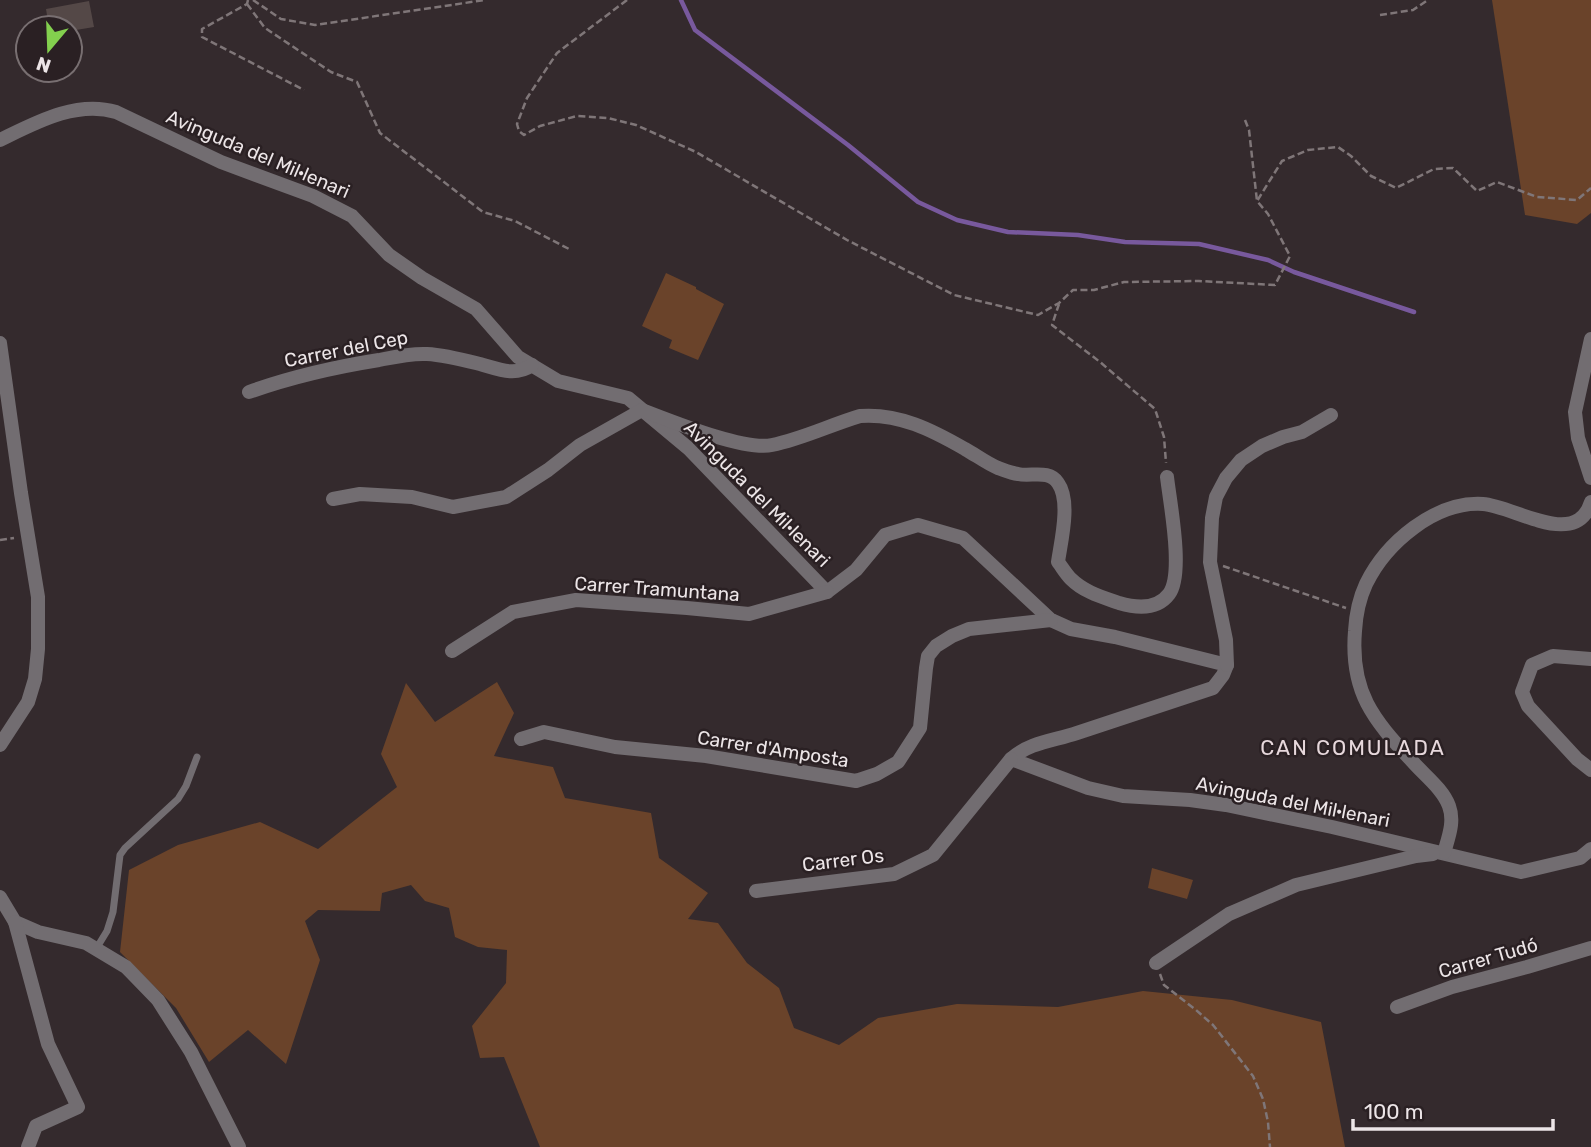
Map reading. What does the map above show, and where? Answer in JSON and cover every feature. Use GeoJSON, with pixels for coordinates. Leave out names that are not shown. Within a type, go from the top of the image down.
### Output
{"type":"FeatureCollection","features":[{"type":"Feature","properties":{"kind":"street","name":"Avinguda del Mil·lenari"},"geometry":{"type":"LineString","coordinates":[[0,140],[53,116],[87,108],[116,111],[221,162],[313,196],[352,216],[389,255],[422,278],[476,309],[518,357],[558,381],[628,398],[688,448],[827,592],[856,570],[885,535],[918,525],[963,538],[1051,620],[1071,629],[1227,665]]}},
{"type":"Feature","properties":{"kind":"street"},"geometry":{"type":"LineString","coordinates":[[1591,339],[1574,412],[1578,438],[1591,478]]}},
{"type":"Feature","properties":{"kind":"street"},"geometry":{"type":"LineString","coordinates":[[0,343],[38,597],[38,649],[35,679],[28,702],[0,746]]}},
{"type":"Feature","properties":{"kind":"street","name":"Carrer del Cep"},"geometry":{"type":"LineString","coordinates":[[249,392],[333,368],[426,354],[505,372],[524,370],[531,365]]}},
{"type":"Feature","properties":{"kind":"street"},"geometry":{"type":"LineString","coordinates":[[333,499],[360,494],[411,497],[453,507],[506,497],[580,445],[642,410],[753,446],[770,446],[860,416],[874,415],[916,424],[946,438],[990,465],[1020,475],[1042,474],[1057,480],[1064,496],[1058,562],[1071,579],[1089,592],[1140,607],[1156,605],[1170,593],[1177,567],[1167,477]]}},
{"type":"Feature","properties":{"kind":"street"},"geometry":{"type":"LineString","coordinates":[[1011,759],[1021,750],[1035,744],[1213,688],[1227,665],[1226,640],[1210,562],[1216,497],[1226,478],[1241,460],[1262,446],[1302,432],[1331,415]]}},
{"type":"Feature","properties":{"kind":"street"},"geometry":{"type":"LineString","coordinates":[[1156,963],[1229,914],[1296,885],[1416,856],[1444,853],[1451,829],[1449,805],[1440,791],[1391,739],[1362,695],[1355,667],[1354,642],[1357,611],[1366,585],[1380,561],[1412,529],[1437,513],[1457,506],[1482,504],[1551,524],[1567,524],[1580,520],[1591,502]]}},
{"type":"Feature","properties":{"kind":"street","name":"Carrer Tramuntana"},"geometry":{"type":"LineString","coordinates":[[452,651],[513,612],[576,600],[749,614],[827,592]]}},
{"type":"Feature","properties":{"kind":"street","name":"Carrer d'Amposta"},"geometry":{"type":"LineString","coordinates":[[521,739],[544,732],[615,747],[706,756],[856,781],[877,774],[898,762],[920,728],[926,668],[929,656],[936,646],[969,629],[1051,620]]}},
{"type":"Feature","properties":{"kind":"street"},"geometry":{"type":"LineString","coordinates":[[1591,659],[1553,656],[1532,665],[1522,692],[1528,706],[1577,759],[1591,770]]}},
{"type":"Feature","properties":{"kind":"street","name":"Avinguda del Mil·lenari"},"geometry":{"type":"LineString","coordinates":[[1011,759],[1088,788],[1123,796],[1226,804],[1521,872],[1580,858],[1591,849]]}},
{"type":"Feature","properties":{"kind":"street","name":"Carrer Os"},"geometry":{"type":"LineString","coordinates":[[756,891],[894,874],[933,855],[1011,759]]}},
{"type":"Feature","properties":{"kind":"street"},"geometry":{"type":"LineString","coordinates":[[0,897],[15,922],[48,1045],[78,1107],[36,1126],[28,1147]]}},
{"type":"Feature","properties":{"kind":"street"},"geometry":{"type":"LineString","coordinates":[[15,922],[38,933],[86,943],[126,967],[158,1000],[191,1052],[239,1147]]}},
{"type":"Feature","properties":{"kind":"street","name":"Carrer Tudó"},"geometry":{"type":"LineString","coordinates":[[1397,1007],[1452,987],[1591,948]]}},
{"type":"Feature","properties":{"kind":"lane"},"geometry":{"type":"LineString","coordinates":[[96,949],[107,931],[113,912],[120,855],[178,799],[197,757]]}},
{"type":"Feature","properties":{"kind":"path"},"geometry":{"type":"LineString","coordinates":[[249,1],[281,19],[315,26],[485,0]]}},
{"type":"Feature","properties":{"kind":"path"},"geometry":{"type":"LineString","coordinates":[[627,0],[557,52],[527,98],[517,124],[524,135],[540,126],[577,116],[608,118],[636,125],[695,152],[847,240],[954,295],[1038,315],[1059,303],[1073,290],[1094,290],[1124,282],[1199,281],[1275,285],[1290,256],[1268,214],[1257,201],[1249,130],[1245,120]]}},
{"type":"Feature","properties":{"kind":"path"},"geometry":{"type":"LineString","coordinates":[[1380,15],[1413,9],[1427,0]]}},
{"type":"Feature","properties":{"kind":"path"},"geometry":{"type":"LineString","coordinates":[[249,1],[202,29],[202,37],[304,90]]}},
{"type":"Feature","properties":{"kind":"path"},"geometry":{"type":"LineString","coordinates":[[249,1],[265,28],[331,72],[357,82],[380,133],[421,165],[483,212],[515,221],[571,250]]}},
{"type":"Feature","properties":{"kind":"path"},"geometry":{"type":"LineString","coordinates":[[1257,201],[1282,160],[1308,150],[1338,147],[1371,176],[1396,188],[1434,169],[1453,168],[1477,191],[1497,182],[1537,197],[1577,200],[1591,188]]}},
{"type":"Feature","properties":{"kind":"path"},"geometry":{"type":"LineString","coordinates":[[1059,303],[1052,326],[1155,409],[1164,437],[1167,477]]}},
{"type":"Feature","properties":{"kind":"path"},"geometry":{"type":"LineString","coordinates":[[1210,562],[1357,611]]}},
{"type":"Feature","properties":{"kind":"path"},"geometry":{"type":"LineString","coordinates":[[1156,963],[1164,985],[1213,1025],[1253,1076],[1263,1099],[1270,1147]]}},
{"type":"Feature","properties":{"kind":"shaded area"},"geometry":{"type":"Polygon","coordinates":[[[1492,0],[1591,0],[1591,213],[1577,224],[1525,215],[1492,0]]]}},
{"type":"Feature","properties":{"kind":"shaded area"},"geometry":{"type":"Polygon","coordinates":[[[666,273],[724,304],[698,360],[669,348],[672,340],[642,326],[666,273]]]}},
{"type":"Feature","properties":{"kind":"shaded area"},"geometry":{"type":"Polygon","coordinates":[[[497,682],[514,713],[494,756],[553,767],[565,798],[651,813],[659,858],[708,893],[688,919],[718,923],[747,963],[779,988],[794,1028],[839,1045],[878,1018],[957,1004],[1058,1007],[1143,991],[1232,1000],[1321,1022],[1345,1147],[540,1147],[504,1057],[480,1058],[472,1026],[506,983],[507,950],[478,947],[455,937],[449,908],[425,901],[411,885],[382,893],[380,911],[318,910],[305,921],[320,960],[286,1064],[248,1030],[209,1062],[176,1008],[120,952],[129,870],[178,845],[260,822],[318,849],[397,787],[381,754],[406,683],[435,722],[497,682]]]}},
{"type":"Feature","properties":{"kind":"shaded area"},"geometry":{"type":"Polygon","coordinates":[[[1152,868],[1193,880],[1187,899],[1148,888],[1152,868]]]}},
{"type":"Feature","properties":{"kind":"building"},"geometry":{"type":"Polygon","coordinates":[[[89,1],[94,27],[84,29],[84,14],[47,14],[46,9],[89,1]]]}},
{"type":"Feature","properties":{"kind":"waterway"},"geometry":{"type":"LineString","coordinates":[[681,0],[695,30],[848,145],[918,202],[957,220],[1008,232],[1078,235],[1125,242],[1199,244],[1268,260],[1294,272],[1414,312]]}},
{"type":"Feature","properties":{"kind":"district","name":"CAN COMULADA"},"geometry":{"type":"Point","coordinates":[1353,747]}}]}
